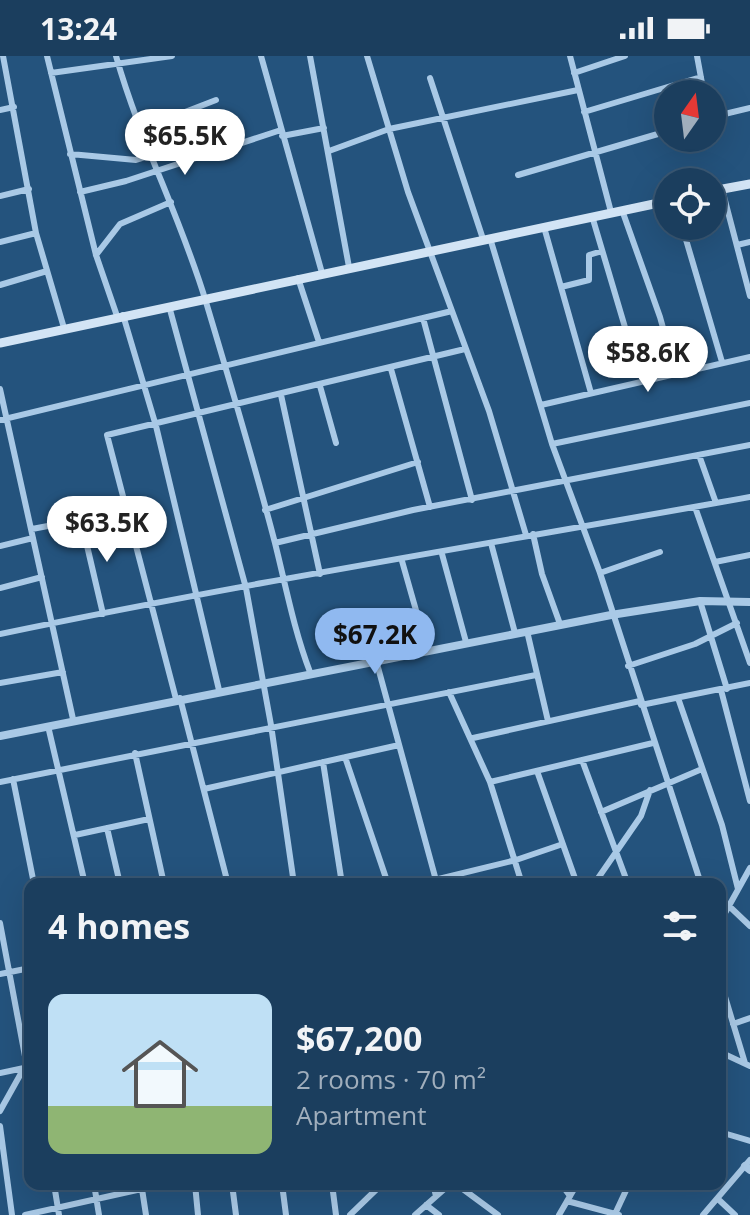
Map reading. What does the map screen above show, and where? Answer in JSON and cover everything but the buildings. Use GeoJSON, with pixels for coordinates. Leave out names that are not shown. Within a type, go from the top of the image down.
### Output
{"type":"FeatureCollection","features":[{"type":"Feature","properties":{"kind":"main road"},"geometry":{"type":"LineString","coordinates":[[726,188],[750,184]]}},
{"type":"Feature","properties":{"kind":"main road"},"geometry":{"type":"LineString","coordinates":[[0,343],[654,204]]}},
{"type":"Feature","properties":{"kind":"street"},"geometry":{"type":"LineString","coordinates":[[3,56],[36,233],[64,328]]}},
{"type":"Feature","properties":{"kind":"street"},"geometry":{"type":"LineString","coordinates":[[47,56],[96,255],[120,316],[156,426],[219,690]]}},
{"type":"Feature","properties":{"kind":"street"},"geometry":{"type":"LineString","coordinates":[[51,73],[117,60],[172,56]]}},
{"type":"Feature","properties":{"kind":"street"},"geometry":{"type":"LineString","coordinates":[[261,56],[322,273]]}},
{"type":"Feature","properties":{"kind":"street"},"geometry":{"type":"LineString","coordinates":[[310,56],[349,267]]}},
{"type":"Feature","properties":{"kind":"street"},"geometry":{"type":"LineString","coordinates":[[367,56],[389,129],[489,411],[511,492],[530,534],[560,624]]}},
{"type":"Feature","properties":{"kind":"street"},"geometry":{"type":"LineString","coordinates":[[570,56],[611,212]]}},
{"type":"Feature","properties":{"kind":"street"},"geometry":{"type":"LineString","coordinates":[[574,73],[625,56]]}},
{"type":"Feature","properties":{"kind":"street"},"geometry":{"type":"LineString","coordinates":[[697,56],[702,80]]}},
{"type":"Feature","properties":{"kind":"street"},"geometry":{"type":"LineString","coordinates":[[117,60],[149,156],[171,202],[205,298],[275,543],[296,634],[310,672]]}},
{"type":"Feature","properties":{"kind":"street"},"geometry":{"type":"LineString","coordinates":[[584,112],[701,77]]}},
{"type":"Feature","properties":{"kind":"street"},"geometry":{"type":"LineString","coordinates":[[430,78],[552,444],[600,573],[611,615],[699,878]]}},
{"type":"Feature","properties":{"kind":"street"},"geometry":{"type":"LineString","coordinates":[[329,151],[389,129],[578,90]]}},
{"type":"Feature","properties":{"kind":"street"},"geometry":{"type":"LineString","coordinates":[[142,136],[154,124],[216,100]]}},
{"type":"Feature","properties":{"kind":"street"},"geometry":{"type":"LineString","coordinates":[[0,110],[14,107]]}},
{"type":"Feature","properties":{"kind":"street"},"geometry":{"type":"LineString","coordinates":[[726,114],[750,108]]}},
{"type":"Feature","properties":{"kind":"street"},"geometry":{"type":"LineString","coordinates":[[80,192],[282,133],[324,128]]}},
{"type":"Feature","properties":{"kind":"street"},"geometry":{"type":"LineString","coordinates":[[518,175],[654,136]]}},
{"type":"Feature","properties":{"kind":"street"},"geometry":{"type":"LineString","coordinates":[[70,154],[136,160],[149,156]]}},
{"type":"Feature","properties":{"kind":"street"},"geometry":{"type":"LineString","coordinates":[[0,196],[29,189]]}},
{"type":"Feature","properties":{"kind":"street"},"geometry":{"type":"LineString","coordinates":[[96,255],[120,224],[171,202]]}},
{"type":"Feature","properties":{"kind":"street"},"geometry":{"type":"LineString","coordinates":[[622,210],[660,317],[675,371]]}},
{"type":"Feature","properties":{"kind":"street"},"geometry":{"type":"LineString","coordinates":[[726,215],[750,296]]}},
{"type":"Feature","properties":{"kind":"street"},"geometry":{"type":"LineString","coordinates":[[592,216],[627,334]]}},
{"type":"Feature","properties":{"kind":"street"},"geometry":{"type":"LineString","coordinates":[[544,227],[591,393]]}},
{"type":"Feature","properties":{"kind":"street"},"geometry":{"type":"LineString","coordinates":[[0,242],[36,233]]}},
{"type":"Feature","properties":{"kind":"street"},"geometry":{"type":"LineString","coordinates":[[686,240],[722,362]]}},
{"type":"Feature","properties":{"kind":"street"},"geometry":{"type":"LineString","coordinates":[[737,245],[750,242]]}},
{"type":"Feature","properties":{"kind":"street"},"geometry":{"type":"LineString","coordinates":[[561,287],[589,280],[589,255],[602,251]]}},
{"type":"Feature","properties":{"kind":"street"},"geometry":{"type":"LineString","coordinates":[[0,285],[47,271]]}},
{"type":"Feature","properties":{"kind":"street"},"geometry":{"type":"LineString","coordinates":[[298,278],[319,342]]}},
{"type":"Feature","properties":{"kind":"street"},"geometry":{"type":"LineString","coordinates":[[168,305],[246,588],[279,773],[293,878]]}},
{"type":"Feature","properties":{"kind":"street"},"geometry":{"type":"LineString","coordinates":[[4,420],[452,311]]}},
{"type":"Feature","properties":{"kind":"street"},"geometry":{"type":"LineString","coordinates":[[423,318],[472,500]]}},
{"type":"Feature","properties":{"kind":"street"},"geometry":{"type":"LineString","coordinates":[[226,878],[107,435],[156,426],[465,349]]}},
{"type":"Feature","properties":{"kind":"street"},"geometry":{"type":"LineString","coordinates":[[541,405],[675,371],[750,357]]}},
{"type":"Feature","properties":{"kind":"street"},"geometry":{"type":"LineString","coordinates":[[391,369],[430,507]]}},
{"type":"Feature","properties":{"kind":"street"},"geometry":{"type":"LineString","coordinates":[[320,386],[336,443]]}},
{"type":"Feature","properties":{"kind":"street"},"geometry":{"type":"LineString","coordinates":[[0,389],[4,420],[32,529],[73,719]]}},
{"type":"Feature","properties":{"kind":"street"},"geometry":{"type":"LineString","coordinates":[[281,395],[320,574]]}},
{"type":"Feature","properties":{"kind":"street"},"geometry":{"type":"LineString","coordinates":[[552,444],[750,403]]}},
{"type":"Feature","properties":{"kind":"street"},"geometry":{"type":"LineString","coordinates":[[275,543],[430,507],[750,445]]}},
{"type":"Feature","properties":{"kind":"street"},"geometry":{"type":"LineString","coordinates":[[699,455],[716,503]]}},
{"type":"Feature","properties":{"kind":"street"},"geometry":{"type":"LineString","coordinates":[[265,510],[418,462]]}},
{"type":"Feature","properties":{"kind":"street"},"geometry":{"type":"LineString","coordinates":[[0,634],[442,554],[530,534],[750,497]]}},
{"type":"Feature","properties":{"kind":"street"},"geometry":{"type":"LineString","coordinates":[[695,507],[750,663]]}},
{"type":"Feature","properties":{"kind":"street"},"geometry":{"type":"LineString","coordinates":[[32,529],[127,511]]}},
{"type":"Feature","properties":{"kind":"street"},"geometry":{"type":"LineString","coordinates":[[81,520],[103,614]]}},
{"type":"Feature","properties":{"kind":"street"},"geometry":{"type":"LineString","coordinates":[[0,546],[33,538]]}},
{"type":"Feature","properties":{"kind":"street"},"geometry":{"type":"LineString","coordinates":[[491,543],[515,633]]}},
{"type":"Feature","properties":{"kind":"street"},"geometry":{"type":"LineString","coordinates":[[600,573],[660,552]]}},
{"type":"Feature","properties":{"kind":"street"},"geometry":{"type":"LineString","coordinates":[[442,554],[466,642]]}},
{"type":"Feature","properties":{"kind":"street"},"geometry":{"type":"LineString","coordinates":[[715,562],[750,555]]}},
{"type":"Feature","properties":{"kind":"street"},"geometry":{"type":"LineString","coordinates":[[402,561],[427,649]]}},
{"type":"Feature","properties":{"kind":"street"},"geometry":{"type":"LineString","coordinates":[[0,588],[42,577]]}},
{"type":"Feature","properties":{"kind":"street"},"geometry":{"type":"LineString","coordinates":[[700,601],[750,801]]}},
{"type":"Feature","properties":{"kind":"street"},"geometry":{"type":"LineString","coordinates":[[0,736],[560,624],[700,601],[750,602]]}},
{"type":"Feature","properties":{"kind":"street"},"geometry":{"type":"LineString","coordinates":[[628,666],[737,623]]}},
{"type":"Feature","properties":{"kind":"street"},"geometry":{"type":"LineString","coordinates":[[527,631],[548,721]]}},
{"type":"Feature","properties":{"kind":"street"},"geometry":{"type":"LineString","coordinates":[[376,659],[436,878]]}},
{"type":"Feature","properties":{"kind":"street"},"geometry":{"type":"LineString","coordinates":[[0,683],[63,672]]}},
{"type":"Feature","properties":{"kind":"street"},"geometry":{"type":"LineString","coordinates":[[0,782],[271,725],[536,675]]}},
{"type":"Feature","properties":{"kind":"street"},"geometry":{"type":"LineString","coordinates":[[473,738],[750,683]]}},
{"type":"Feature","properties":{"kind":"street"},"geometry":{"type":"LineString","coordinates":[[449,692],[473,738],[490,782],[520,878]]}},
{"type":"Feature","properties":{"kind":"street"},"geometry":{"type":"LineString","coordinates":[[678,698],[738,889]]}},
{"type":"Feature","properties":{"kind":"street"},"geometry":{"type":"LineString","coordinates":[[48,726],[84,878]]}},
{"type":"Feature","properties":{"kind":"street"},"geometry":{"type":"LineString","coordinates":[[490,782],[653,743]]}},
{"type":"Feature","properties":{"kind":"street"},"geometry":{"type":"LineString","coordinates":[[204,789],[399,745]]}},
{"type":"Feature","properties":{"kind":"street"},"geometry":{"type":"LineString","coordinates":[[135,753],[163,878]]}},
{"type":"Feature","properties":{"kind":"street"},"geometry":{"type":"LineString","coordinates":[[345,757],[386,878]]}},
{"type":"Feature","properties":{"kind":"street"},"geometry":{"type":"LineString","coordinates":[[582,760],[626,878]]}},
{"type":"Feature","properties":{"kind":"street"},"geometry":{"type":"LineString","coordinates":[[323,762],[341,878]]}},
{"type":"Feature","properties":{"kind":"street"},"geometry":{"type":"LineString","coordinates":[[601,812],[702,769]]}},
{"type":"Feature","properties":{"kind":"street"},"geometry":{"type":"LineString","coordinates":[[537,771],[560,845],[574,878]]}},
{"type":"Feature","properties":{"kind":"street"},"geometry":{"type":"LineString","coordinates":[[13,779],[33,878]]}},
{"type":"Feature","properties":{"kind":"street"},"geometry":{"type":"LineString","coordinates":[[598,878],[641,816],[650,790]]}},
{"type":"Feature","properties":{"kind":"street"},"geometry":{"type":"LineString","coordinates":[[75,835],[149,819]]}},
{"type":"Feature","properties":{"kind":"street"},"geometry":{"type":"LineString","coordinates":[[107,828],[119,878]]}},
{"type":"Feature","properties":{"kind":"street"},"geometry":{"type":"LineString","coordinates":[[451,878],[560,845]]}},
{"type":"Feature","properties":{"kind":"street"},"geometry":{"type":"LineString","coordinates":[[726,911],[750,868]]}},
{"type":"Feature","properties":{"kind":"street"},"geometry":{"type":"LineString","coordinates":[[729,906],[750,926]]}},
{"type":"Feature","properties":{"kind":"street"},"geometry":{"type":"LineString","coordinates":[[0,923],[24,1035]]}},
{"type":"Feature","properties":{"kind":"street"},"geometry":{"type":"LineString","coordinates":[[0,974],[24,969]]}},
{"type":"Feature","properties":{"kind":"street"},"geometry":{"type":"LineString","coordinates":[[726,1000],[747,1064]]}},
{"type":"Feature","properties":{"kind":"street"},"geometry":{"type":"LineString","coordinates":[[733,1024],[750,1018]]}},
{"type":"Feature","properties":{"kind":"street"},"geometry":{"type":"LineString","coordinates":[[726,1055],[747,1064]]}},
{"type":"Feature","properties":{"kind":"street"},"geometry":{"type":"LineString","coordinates":[[0,1073],[24,1068]]}},
{"type":"Feature","properties":{"kind":"street"},"geometry":{"type":"LineString","coordinates":[[0,1111],[24,1072]]}},
{"type":"Feature","properties":{"kind":"street"},"geometry":{"type":"LineString","coordinates":[[0,1126],[12,1215]]}},
{"type":"Feature","properties":{"kind":"street"},"geometry":{"type":"LineString","coordinates":[[726,1134],[750,1141]]}},
{"type":"Feature","properties":{"kind":"street"},"geometry":{"type":"LineString","coordinates":[[703,1215],[748,1166]]}},
{"type":"Feature","properties":{"kind":"street"},"geometry":{"type":"LineString","coordinates":[[55,1190],[59,1211]]}},
{"type":"Feature","properties":{"kind":"street"},"geometry":{"type":"LineString","coordinates":[[95,1190],[99,1215]]}},
{"type":"Feature","properties":{"kind":"street"},"geometry":{"type":"LineString","coordinates":[[25,1215],[59,1211],[129,1190]]}},
{"type":"Feature","properties":{"kind":"street"},"geometry":{"type":"LineString","coordinates":[[138,1190],[146,1215]]}},
{"type":"Feature","properties":{"kind":"street"},"geometry":{"type":"LineString","coordinates":[[196,1190],[198,1215]]}},
{"type":"Feature","properties":{"kind":"street"},"geometry":{"type":"LineString","coordinates":[[233,1190],[236,1215]]}},
{"type":"Feature","properties":{"kind":"street"},"geometry":{"type":"LineString","coordinates":[[283,1190],[286,1215]]}},
{"type":"Feature","properties":{"kind":"street"},"geometry":{"type":"LineString","coordinates":[[333,1190],[336,1215]]}},
{"type":"Feature","properties":{"kind":"street"},"geometry":{"type":"LineString","coordinates":[[350,1215],[376,1190]]}},
{"type":"Feature","properties":{"kind":"street"},"geometry":{"type":"LineString","coordinates":[[434,1190],[436,1196]]}},
{"type":"Feature","properties":{"kind":"street"},"geometry":{"type":"LineString","coordinates":[[415,1215],[443,1190]]}},
{"type":"Feature","properties":{"kind":"street"},"geometry":{"type":"LineString","coordinates":[[464,1190],[498,1215]]}},
{"type":"Feature","properties":{"kind":"street"},"geometry":{"type":"LineString","coordinates":[[564,1190],[569,1198],[617,1215],[627,1190]]}},
{"type":"Feature","properties":{"kind":"street"},"geometry":{"type":"LineString","coordinates":[[559,1215],[574,1190]]}},
{"type":"Feature","properties":{"kind":"street"},"geometry":{"type":"LineString","coordinates":[[718,1199],[735,1215]]}},
{"type":"Feature","properties":{"kind":"street"},"geometry":{"type":"LineString","coordinates":[[426,1205],[439,1215]]}}]}
